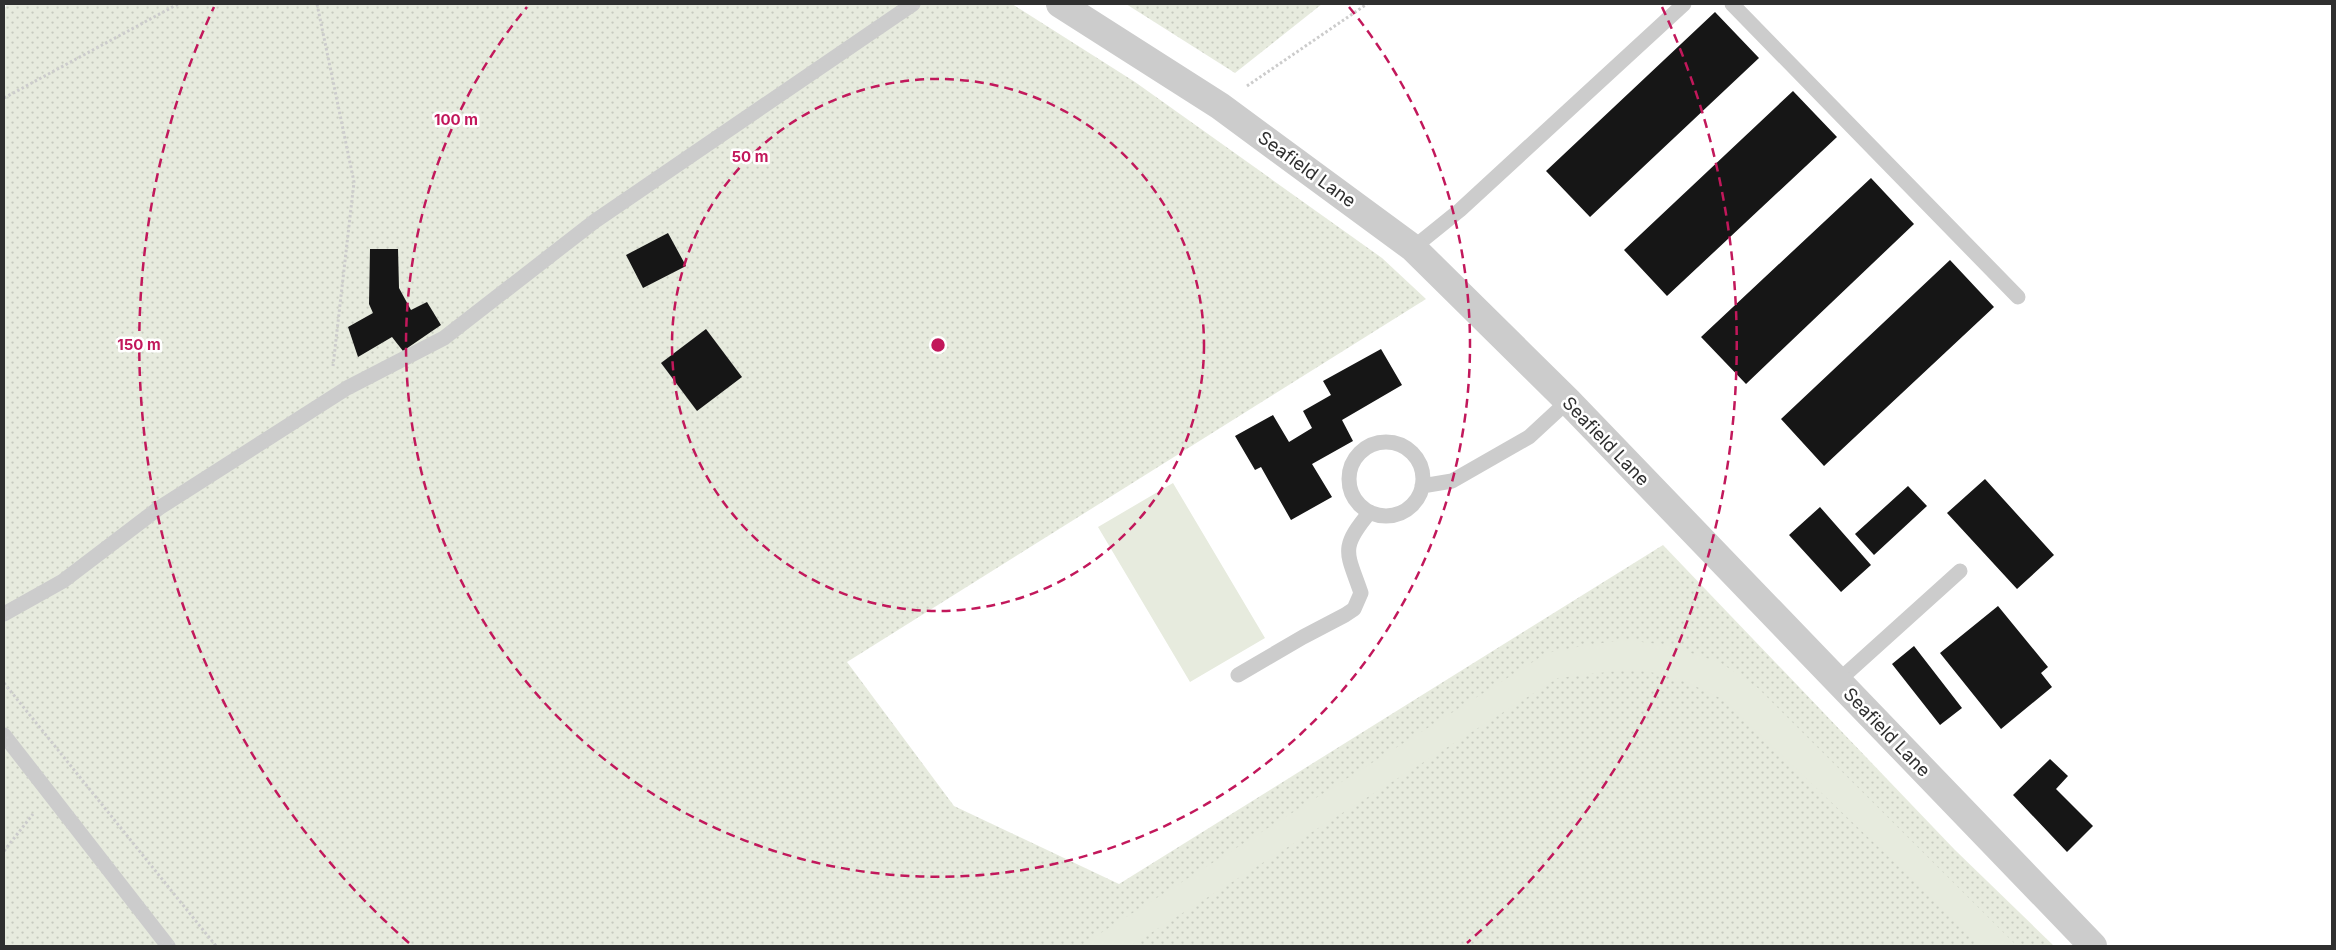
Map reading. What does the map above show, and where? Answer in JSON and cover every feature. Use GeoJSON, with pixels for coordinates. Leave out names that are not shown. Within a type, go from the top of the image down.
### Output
{"type":"FeatureCollection","features":[{"type":"Feature","properties":{"kind":"street","name":"Seafield Lane"},"geometry":{"type":"LineString","coordinates":[[1060,4],[1220,106],[1413,248],[1568,401],[2093,946]]}},
{"type":"Feature","properties":{"kind":"lane"},"geometry":{"type":"LineString","coordinates":[[4,614],[62,581],[158,508],[347,388],[444,338],[595,221],[913,4]]}},
{"type":"Feature","properties":{"kind":"lane"},"geometry":{"type":"LineString","coordinates":[[1413,248],[1460,210],[1684,4]]}},
{"type":"Feature","properties":{"kind":"lane"},"geometry":{"type":"LineString","coordinates":[[1732,4],[2018,297]]}},
{"type":"Feature","properties":{"kind":"lane"},"geometry":{"type":"LineString","coordinates":[[1422,486],[1452,481],[1470,472],[1530,437],[1568,401]]}},
{"type":"Feature","properties":{"kind":"lane"},"geometry":{"type":"LineString","coordinates":[[1378,442],[1390,442],[1407,449],[1419,462],[1422,486],[1418,497],[1410,507],[1400,513],[1388,516],[1370,512],[1355,501],[1350,490],[1351,466],[1357,455],[1366,447],[1378,442]]}},
{"type":"Feature","properties":{"kind":"lane"},"geometry":{"type":"LineString","coordinates":[[1238,675],[1354,609],[1361,593],[1350,567],[1347,551],[1353,534],[1370,512]]}},
{"type":"Feature","properties":{"kind":"lane"},"geometry":{"type":"LineString","coordinates":[[1838,681],[1960,571]]}},
{"type":"Feature","properties":{"kind":"lane"},"geometry":{"type":"LineString","coordinates":[[4,736],[168,946]]}},
{"type":"Feature","properties":{"kind":"path"},"geometry":{"type":"LineString","coordinates":[[4,98],[178,4]]}},
{"type":"Feature","properties":{"kind":"path"},"geometry":{"type":"LineString","coordinates":[[317,4],[354,182],[330,400]]}},
{"type":"Feature","properties":{"kind":"path"},"geometry":{"type":"LineString","coordinates":[[1220,106],[1367,4]]}},
{"type":"Feature","properties":{"kind":"path"},"geometry":{"type":"LineString","coordinates":[[4,683],[216,946]]}},
{"type":"Feature","properties":{"kind":"shaded area"},"geometry":{"type":"Polygon","coordinates":[[[7,4],[1012,4],[1135,82],[1382,258],[1426,299],[847,662],[954,806],[1119,884],[1663,545],[1955,850],[2054,946],[4,946],[4,10],[7,4]]]}},
{"type":"Feature","properties":{"kind":"shaded area"},"geometry":{"type":"Polygon","coordinates":[[[1126,4],[1322,4],[1235,73],[1126,4]]]}},
{"type":"Feature","properties":{"kind":"shaded area"},"geometry":{"type":"Polygon","coordinates":[[[1173,483],[1265,638],[1190,682],[1098,527],[1173,483]]]}},
{"type":"Feature","properties":{"kind":"shaded area"},"geometry":{"type":"Polygon","coordinates":[[[1625,640],[1667,645],[1721,663],[1758,688],[2017,946],[1979,946],[1915,882],[1724,700],[1673,678],[1644,671],[1632,671],[1558,678],[1130,946],[1080,946],[1547,653],[1625,640]]]}},
{"type":"Feature","properties":{"kind":"building"},"geometry":{"type":"Polygon","coordinates":[[[1715,12],[1759,58],[1590,217],[1546,171],[1715,12]]]}},
{"type":"Feature","properties":{"kind":"building"},"geometry":{"type":"Polygon","coordinates":[[[1793,91],[1837,137],[1667,296],[1624,250],[1793,91]]]}},
{"type":"Feature","properties":{"kind":"building"},"geometry":{"type":"Polygon","coordinates":[[[1871,178],[1914,224],[1746,384],[1701,337],[1871,178]]]}},
{"type":"Feature","properties":{"kind":"building"},"geometry":{"type":"Polygon","coordinates":[[[668,233],[686,266],[643,288],[626,255],[668,233]]]}},
{"type":"Feature","properties":{"kind":"building"},"geometry":{"type":"Polygon","coordinates":[[[370,249],[398,249],[399,288],[411,310],[427,302],[441,325],[403,351],[392,337],[358,357],[348,327],[373,313],[369,304],[370,249]]]}},
{"type":"Feature","properties":{"kind":"building"},"geometry":{"type":"Polygon","coordinates":[[[1950,260],[1994,307],[1824,466],[1781,419],[1950,260]]]}},
{"type":"Feature","properties":{"kind":"building"},"geometry":{"type":"Polygon","coordinates":[[[706,329],[742,377],[697,411],[661,363],[706,329]]]}},
{"type":"Feature","properties":{"kind":"building"},"geometry":{"type":"Polygon","coordinates":[[[1381,349],[1402,385],[1342,420],[1353,441],[1312,464],[1332,497],[1291,520],[1261,467],[1255,470],[1235,436],[1273,415],[1289,442],[1312,428],[1303,411],[1331,395],[1323,381],[1381,349]]]}},
{"type":"Feature","properties":{"kind":"building"},"geometry":{"type":"Polygon","coordinates":[[[1985,479],[2054,555],[2017,589],[1947,513],[1985,479]]]}},
{"type":"Feature","properties":{"kind":"building"},"geometry":{"type":"Polygon","coordinates":[[[1908,486],[1927,506],[1874,555],[1855,534],[1908,486]]]}},
{"type":"Feature","properties":{"kind":"building"},"geometry":{"type":"Polygon","coordinates":[[[1820,507],[1871,565],[1841,592],[1789,535],[1820,507]]]}},
{"type":"Feature","properties":{"kind":"building"},"geometry":{"type":"Polygon","coordinates":[[[1998,606],[2048,667],[2041,673],[2052,687],[2001,729],[1940,653],[1998,606]]]}},
{"type":"Feature","properties":{"kind":"building"},"geometry":{"type":"Polygon","coordinates":[[[1914,646],[1962,708],[1940,725],[1892,664],[1914,646]]]}},
{"type":"Feature","properties":{"kind":"building"},"geometry":{"type":"Polygon","coordinates":[[[2050,759],[2068,776],[2056,789],[2093,826],[2067,852],[2013,795],[2050,759]]]}}]}
